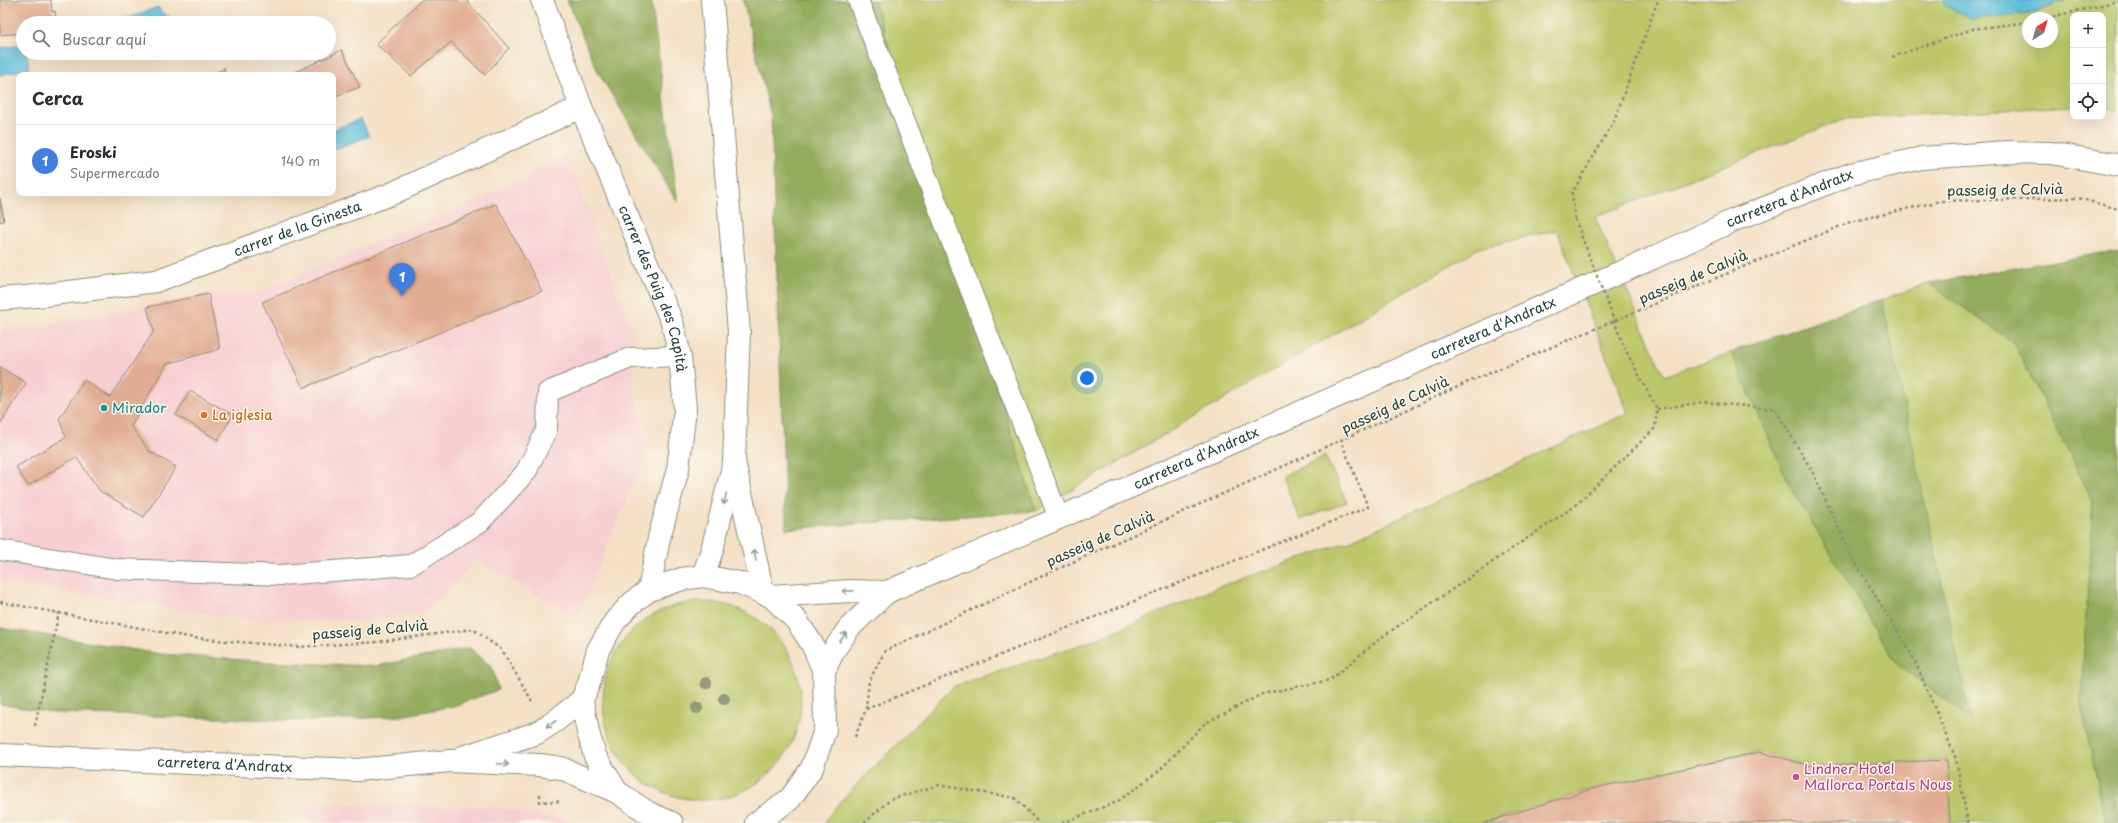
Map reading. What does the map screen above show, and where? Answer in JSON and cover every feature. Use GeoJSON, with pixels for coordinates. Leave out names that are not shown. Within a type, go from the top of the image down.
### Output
{"type":"FeatureCollection","features":[{"type":"Feature","properties":{"kind":"main road","name":"carrer des Puig des Capità"},"geometry":{"type":"LineString","coordinates":[[542,0],[581,107],[672,322],[680,356],[685,409],[678,469],[659,538],[649,590]]}},
{"type":"Feature","properties":{"kind":"main road"},"geometry":{"type":"LineString","coordinates":[[703,576],[712,550],[734,461],[739,332],[712,0]]}},
{"type":"Feature","properties":{"kind":"main road","name":"carrer de la Ginesta"},"geometry":{"type":"LineString","coordinates":[[0,299],[37,296],[156,281],[391,194],[581,107]]}},
{"type":"Feature","properties":{"kind":"main road","name":"carretera d'Andratx"},"geometry":{"type":"LineString","coordinates":[[824,672],[834,650],[849,628],[887,592],[1653,258],[1734,220],[1851,174],[1922,158],[2006,152],[2051,153],[2118,165]]}},
{"type":"Feature","properties":{"kind":"main road"},"geometry":{"type":"LineString","coordinates":[[734,461],[767,594]]}},
{"type":"Feature","properties":{"kind":"main road"},"geometry":{"type":"LineString","coordinates":[[617,792],[596,756],[588,732],[582,700],[589,683],[598,650],[615,621],[632,603],[649,590],[682,579],[703,576],[740,583],[767,594],[796,620],[812,644],[824,672],[825,730],[812,768],[790,799],[756,823]]}},
{"type":"Feature","properties":{"kind":"main road","name":"carretera d'Andratx"},"geometry":{"type":"LineString","coordinates":[[767,594],[850,591],[887,592]]}},
{"type":"Feature","properties":{"kind":"main road","name":"carretera d'Andratx"},"geometry":{"type":"LineString","coordinates":[[450,761],[537,733],[582,700]]}},
{"type":"Feature","properties":{"kind":"main road","name":"carretera d'Andratx"},"geometry":{"type":"LineString","coordinates":[[0,755],[356,770],[450,761],[561,768],[617,792],[647,812],[672,823]]}},
{"type":"Feature","properties":{"kind":"lane"},"geometry":{"type":"LineString","coordinates":[[858,0],[1059,518]]}},
{"type":"Feature","properties":{"kind":"lane"},"geometry":{"type":"LineString","coordinates":[[0,550],[117,569],[280,575],[411,565],[480,522],[526,472],[548,429],[548,392],[630,358],[680,356]]}},
{"type":"Feature","properties":{"kind":"path"},"geometry":{"type":"LineString","coordinates":[[1062,823],[1117,802],[1160,770],[1204,724],[1262,694],[1330,680],[1382,637],[1575,506],[1655,428],[1657,409],[1626,349],[1575,219],[1572,193],[1614,121],[1658,0]]}},
{"type":"Feature","properties":{"kind":"path"},"geometry":{"type":"LineString","coordinates":[[2058,15],[2118,1]]}},
{"type":"Feature","properties":{"kind":"path"},"geometry":{"type":"LineString","coordinates":[[1892,57],[1973,29],[2022,23]]}},
{"type":"Feature","properties":{"kind":"path","name":"passeig de Calvià"},"geometry":{"type":"LineString","coordinates":[[853,741],[866,709],[869,681],[885,651],[1049,573],[1473,380],[1850,222],[1941,201],[2078,198],[2118,209]]}},
{"type":"Feature","properties":{"kind":"path"},"geometry":{"type":"LineString","coordinates":[[1657,409],[1704,402],[1775,409],[1811,469],[1853,559],[1914,658],[1956,759],[1968,823]]}},
{"type":"Feature","properties":{"kind":"path"},"geometry":{"type":"LineString","coordinates":[[866,709],[1368,507],[1341,441]]}},
{"type":"Feature","properties":{"kind":"path","name":"passeig de Calvià"},"geometry":{"type":"LineString","coordinates":[[0,602],[194,638],[298,647],[378,642],[473,629],[502,650],[534,705],[537,733]]}},
{"type":"Feature","properties":{"kind":"path"},"geometry":{"type":"LineString","coordinates":[[35,726],[59,612]]}},
{"type":"Feature","properties":{"kind":"path"},"geometry":{"type":"LineString","coordinates":[[540,766],[540,802],[562,801],[569,804]]}},
{"type":"Feature","properties":{"kind":"path"},"geometry":{"type":"LineString","coordinates":[[864,823],[891,798],[939,785],[1015,798],[1039,823]]}},
{"type":"Feature","properties":{"kind":"shaded area","name":"Mirador"},"geometry":{"type":"Polygon","coordinates":[[[567,154],[635,340],[634,387],[647,451],[577,619],[476,559],[430,611],[360,621],[247,620],[0,581],[0,331],[35,328],[208,294],[258,292],[487,196],[567,154]]]}},
{"type":"Feature","properties":{"kind":"shaded area"},"geometry":{"type":"Polygon","coordinates":[[[307,804],[491,807],[565,819],[571,823],[308,823],[307,804]]]}},
{"type":"Feature","properties":{"kind":"green space"},"geometry":{"type":"Polygon","coordinates":[[[567,0],[651,0],[678,203],[598,72],[567,0]]]}},
{"type":"Feature","properties":{"kind":"green space"},"geometry":{"type":"Polygon","coordinates":[[[743,0],[874,0],[1036,511],[786,529],[771,116],[743,0]]]}},
{"type":"Feature","properties":{"kind":"green space"},"geometry":{"type":"Polygon","coordinates":[[[874,0],[2118,0],[2118,111],[2106,109],[2106,12],[2070,12],[2070,106],[1844,119],[1595,217],[1664,376],[1929,283],[2014,343],[2093,501],[2081,704],[2106,823],[1950,823],[1947,760],[1811,766],[1760,752],[1595,788],[1483,823],[824,823],[838,804],[954,686],[1092,641],[1221,586],[1350,541],[1628,413],[1557,230],[1479,248],[1036,511],[874,0]]]}},
{"type":"Feature","properties":{"kind":"green space"},"geometry":{"type":"Polygon","coordinates":[[[2118,250],[2118,823],[2106,823],[2081,704],[2093,501],[2014,343],[1929,283],[2118,250]]]}},
{"type":"Feature","properties":{"kind":"green space"},"geometry":{"type":"Polygon","coordinates":[[[1882,299],[1970,719],[1896,663],[1790,486],[1731,352],[1882,299]]]}},
{"type":"Feature","properties":{"kind":"green space"},"geometry":{"type":"Polygon","coordinates":[[[1325,456],[1347,502],[1300,520],[1282,476],[1325,456]]]}},
{"type":"Feature","properties":{"kind":"green space"},"geometry":{"type":"Polygon","coordinates":[[[692,602],[712,602],[740,609],[765,624],[779,638],[794,663],[801,691],[801,711],[794,739],[779,764],[765,778],[740,793],[731,796],[712,800],[692,800],[664,793],[639,778],[625,764],[610,739],[607,730],[603,711],[603,691],[610,663],[625,638],[639,624],[664,609],[673,606],[692,602]]]}},
{"type":"Feature","properties":{"kind":"green space"},"geometry":{"type":"Polygon","coordinates":[[[0,628],[161,654],[272,662],[376,666],[470,648],[492,667],[498,690],[453,706],[401,716],[314,721],[52,713],[0,704],[0,628]]]}},
{"type":"Feature","properties":{"kind":"water"},"geometry":{"type":"Polygon","coordinates":[[[1943,0],[2065,0],[2064,2],[2034,12],[2022,12],[2022,14],[1973,19],[1944,5],[1943,0]]]}},
{"type":"Feature","properties":{"kind":"water"},"geometry":{"type":"Polygon","coordinates":[[[158,7],[161,12],[168,16],[133,16],[158,7]]]}},
{"type":"Feature","properties":{"kind":"water"},"geometry":{"type":"Polygon","coordinates":[[[16,46],[16,60],[28,60],[29,69],[0,75],[0,48],[16,46]]]}},
{"type":"Feature","properties":{"kind":"water"},"geometry":{"type":"Polygon","coordinates":[[[361,119],[369,136],[336,149],[336,129],[361,119]]]}},
{"type":"Feature","properties":{"kind":"building"},"geometry":{"type":"Polygon","coordinates":[[[0,0],[51,0],[52,12],[55,11],[56,16],[16,16],[16,34],[0,35],[0,0]]]}},
{"type":"Feature","properties":{"kind":"building"},"geometry":{"type":"Polygon","coordinates":[[[421,0],[466,0],[509,48],[485,75],[451,42],[411,76],[376,44],[421,0]]]}},
{"type":"Feature","properties":{"kind":"building"},"geometry":{"type":"Polygon","coordinates":[[[342,50],[360,87],[336,96],[336,72],[295,72],[321,60],[336,60],[336,53],[342,50]]]}},
{"type":"Feature","properties":{"kind":"building"},"geometry":{"type":"Polygon","coordinates":[[[224,67],[225,72],[216,72],[222,70],[224,67]]]}},
{"type":"Feature","properties":{"kind":"building"},"geometry":{"type":"Polygon","coordinates":[[[0,198],[4,221],[0,222],[0,198]]]}},
{"type":"Feature","properties":{"kind":"building"},"geometry":{"type":"Polygon","coordinates":[[[496,204],[542,291],[303,388],[262,302],[496,204]]]}},
{"type":"Feature","properties":{"kind":"building","name":"Mirador"},"geometry":{"type":"Polygon","coordinates":[[[208,294],[220,349],[166,364],[131,426],[149,451],[176,467],[144,517],[100,491],[76,457],[28,486],[16,467],[66,437],[59,419],[84,380],[110,397],[154,331],[147,307],[208,294]]]}},
{"type":"Feature","properties":{"kind":"building"},"geometry":{"type":"Polygon","coordinates":[[[0,367],[26,383],[0,424],[0,367]]]}},
{"type":"Feature","properties":{"kind":"building","name":"La iglesia"},"geometry":{"type":"Polygon","coordinates":[[[190,391],[233,415],[218,440],[176,415],[190,391]]]}},
{"type":"Feature","properties":{"kind":"building","name":"Lindner Hotel Mallorca Portals Nous"},"geometry":{"type":"Polygon","coordinates":[[[1760,752],[1811,766],[1947,760],[1950,823],[1484,823],[1595,788],[1760,752]]]}},
{"type":"Feature","properties":{"kind":"place","name":"Eroski"},"geometry":{"type":"Point","coordinates":[402,296]}},
{"type":"Feature","properties":{"kind":"place","name":"Mirador"},"geometry":{"type":"Point","coordinates":[104,408]}},
{"type":"Feature","properties":{"kind":"place","name":"La iglesia"},"geometry":{"type":"Point","coordinates":[204,415]}},
{"type":"Feature","properties":{"kind":"place","name":"Lindner Hotel Mallorca Portals Nous"},"geometry":{"type":"Point","coordinates":[1796,777]}}]}
